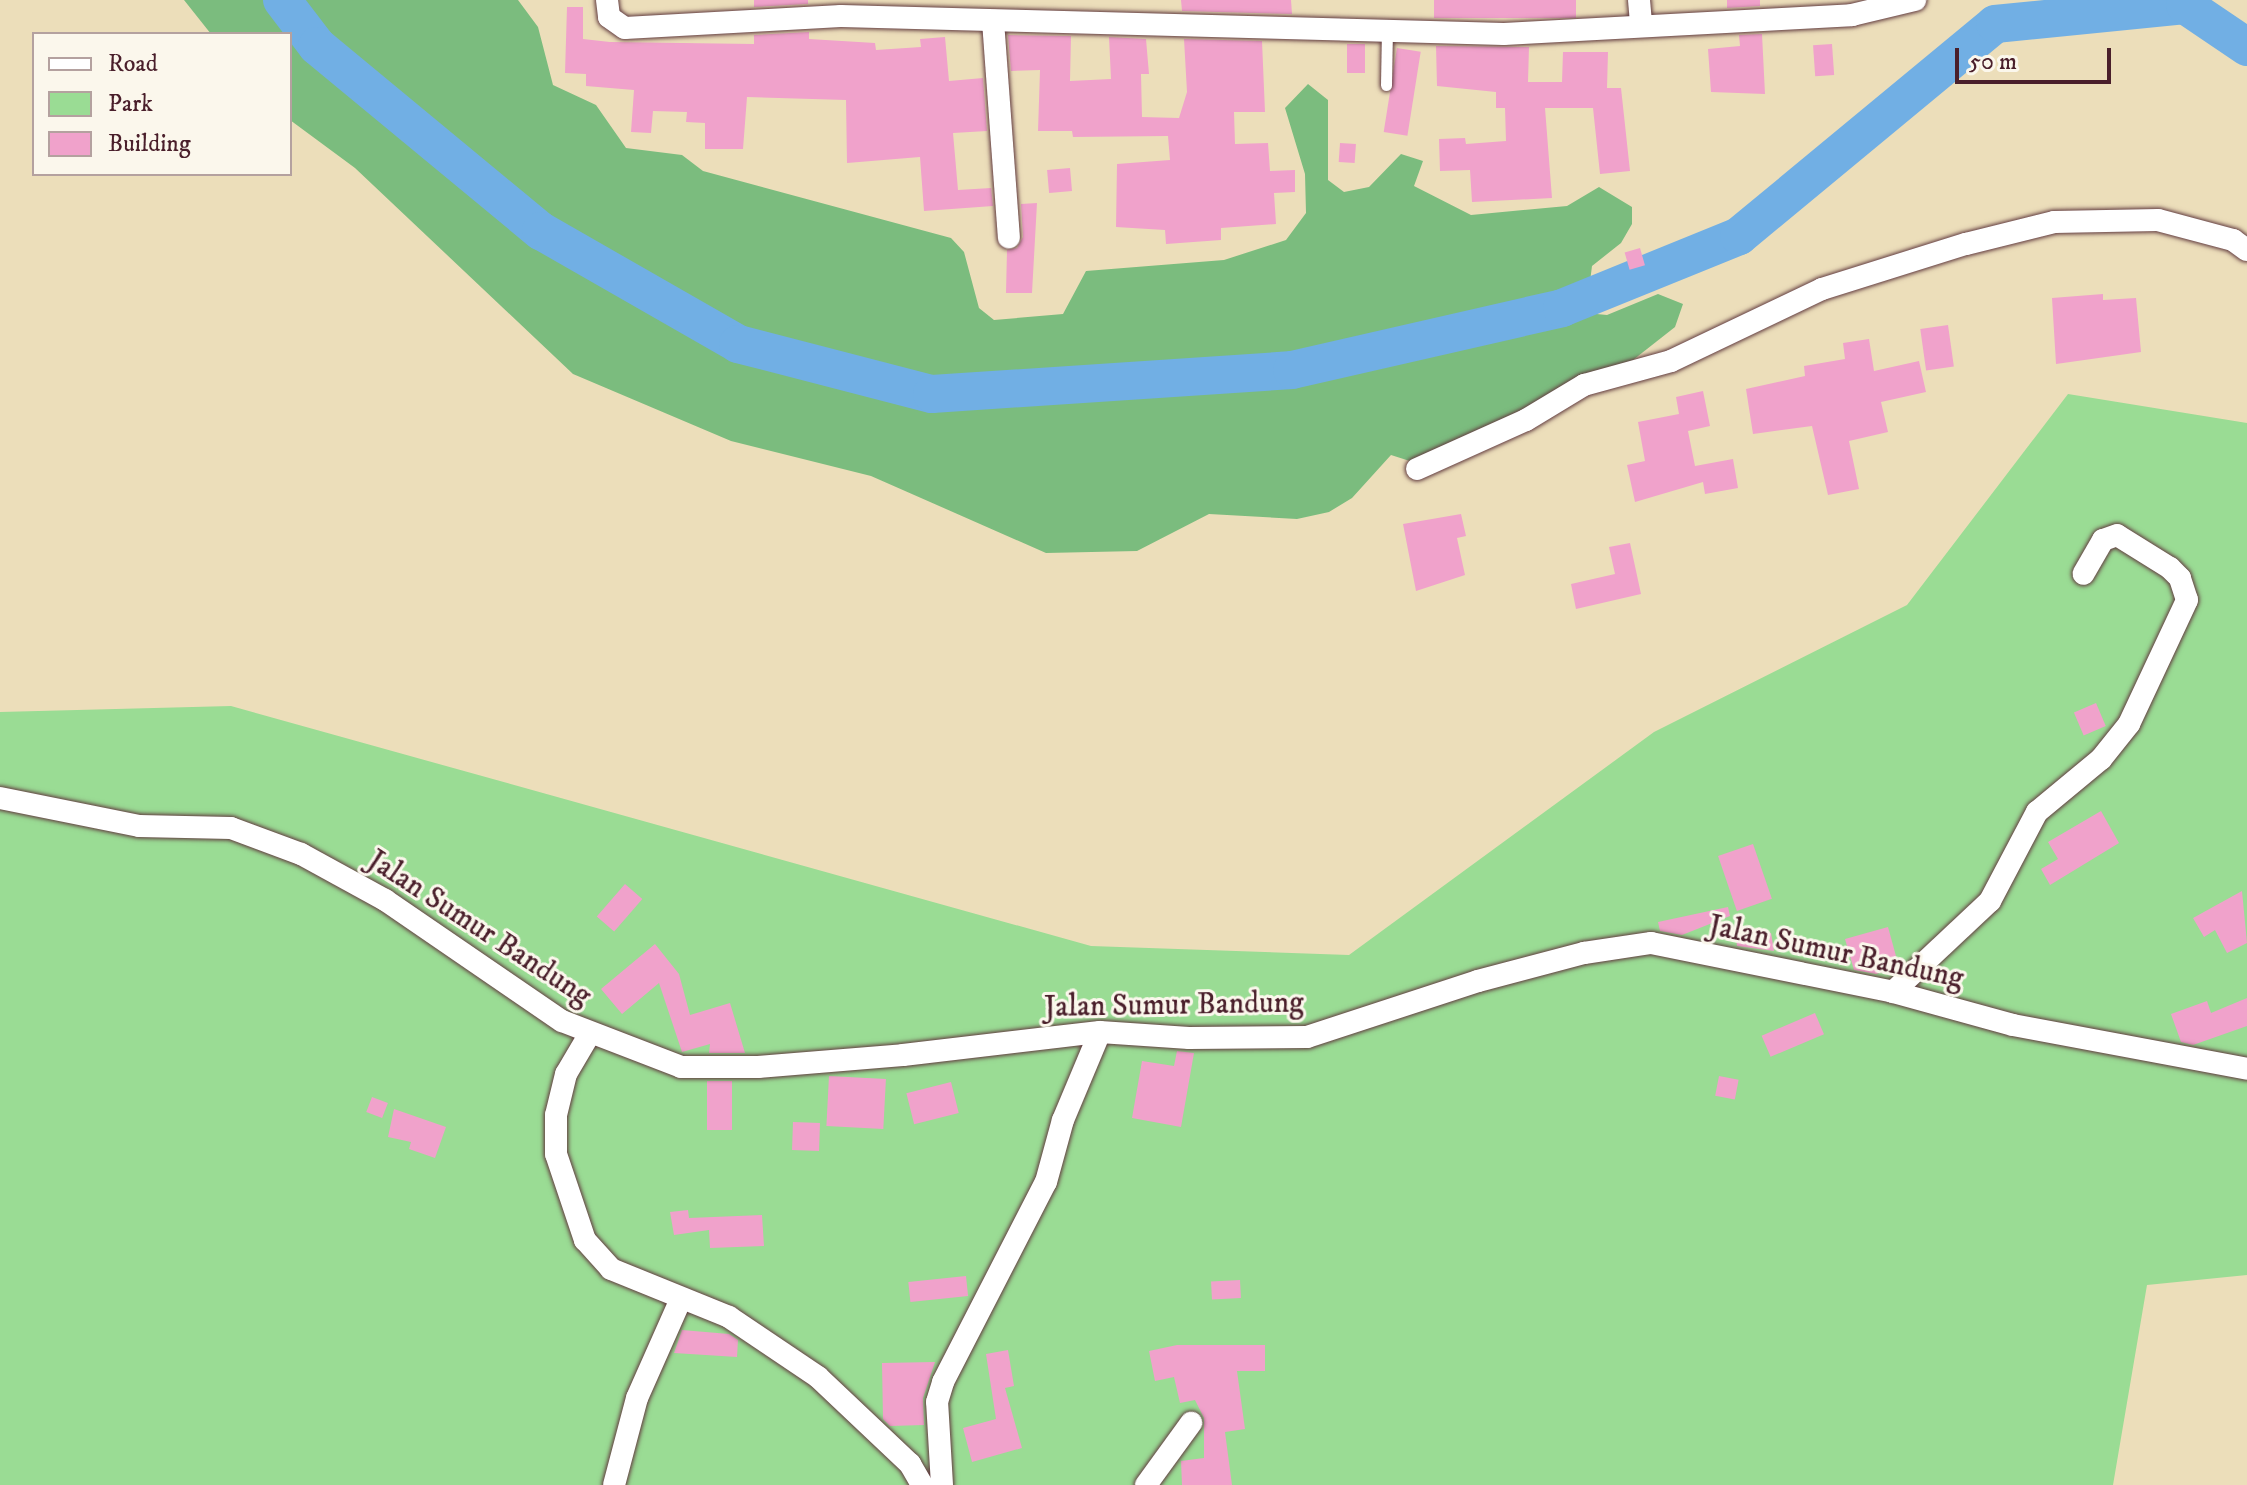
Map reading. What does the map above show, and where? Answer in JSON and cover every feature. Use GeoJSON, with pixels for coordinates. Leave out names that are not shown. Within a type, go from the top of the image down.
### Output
{"type":"FeatureCollection","features":[{"type":"Feature","properties":{"kind":"street"},"geometry":{"type":"LineString","coordinates":[[607,0],[609,17],[625,28],[841,16],[1504,34],[1852,15],[1915,0]]}},
{"type":"Feature","properties":{"kind":"street"},"geometry":{"type":"LineString","coordinates":[[1639,0],[1641,25]]}},
{"type":"Feature","properties":{"kind":"street"},"geometry":{"type":"LineString","coordinates":[[993,21],[1009,237]]}},
{"type":"Feature","properties":{"kind":"street"},"geometry":{"type":"LineString","coordinates":[[1417,469],[1526,420],[1584,385],[1671,361],[1822,289],[1966,244],[2054,222],[2158,220],[2233,240],[2247,250]]}},
{"type":"Feature","properties":{"kind":"street"},"geometry":{"type":"LineString","coordinates":[[1893,992],[1990,901],[2037,812],[2101,759],[2129,724],[2187,600],[2180,578],[2170,568],[2117,535],[2103,540],[2083,574]]}},
{"type":"Feature","properties":{"kind":"street","name":"Jalan Sumur Bandung"},"geometry":{"type":"LineString","coordinates":[[0,798],[139,826],[231,828],[301,854],[385,900],[589,1035],[681,1067],[720,1068],[903,1055],[1100,1032],[1189,1038],[1307,1037],[1478,981],[1584,953],[1651,943],[1893,992],[2013,1025],[2247,1069]]}},
{"type":"Feature","properties":{"kind":"street"},"geometry":{"type":"LineString","coordinates":[[942,1485],[937,1402],[943,1382],[1046,1182],[1063,1120],[1100,1032]]}},
{"type":"Feature","properties":{"kind":"street"},"geometry":{"type":"LineString","coordinates":[[589,1035],[566,1074],[556,1115],[556,1154],[567,1195],[585,1240],[611,1269],[680,1301],[729,1317],[818,1377],[910,1464],[922,1485]]}},
{"type":"Feature","properties":{"kind":"street"},"geometry":{"type":"LineString","coordinates":[[614,1485],[637,1398],[680,1301]]}},
{"type":"Feature","properties":{"kind":"street"},"geometry":{"type":"LineString","coordinates":[[1146,1485],[1191,1423]]}},
{"type":"Feature","properties":{"kind":"lane"},"geometry":{"type":"LineString","coordinates":[[1386,85],[1387,29]]}},
{"type":"Feature","properties":{"kind":"green space"},"geometry":{"type":"Polygon","coordinates":[[[184,0],[518,0],[538,27],[553,85],[596,105],[626,148],[682,155],[703,171],[951,238],[964,252],[979,308],[994,320],[1063,314],[1086,271],[1224,260],[1286,240],[1306,213],[1305,174],[1285,108],[1308,84],[1328,100],[1328,180],[1344,192],[1369,187],[1401,154],[1423,161],[1414,186],[1471,215],[1567,206],[1599,187],[1632,207],[1632,224],[1621,243],[1592,266],[1586,313],[1607,315],[1658,294],[1683,304],[1675,327],[1633,360],[1416,463],[1391,455],[1352,498],[1329,512],[1297,519],[1209,514],[1137,551],[1046,553],[871,476],[731,441],[573,374],[355,168],[292,121],[292,32],[209,32],[184,0]]]}},
{"type":"Feature","properties":{"kind":"green space"},"geometry":{"type":"Polygon","coordinates":[[[2068,394],[2247,423],[2247,1275],[2147,1285],[2113,1485],[0,1485],[0,712],[231,706],[1091,946],[1349,955],[1654,732],[1907,605],[2068,394]]]}},
{"type":"Feature","properties":{"kind":"building"},"geometry":{"type":"Polygon","coordinates":[[[754,0],[808,0],[808,4],[754,7],[754,0]]]}},
{"type":"Feature","properties":{"kind":"building"},"geometry":{"type":"Polygon","coordinates":[[[1181,0],[1291,0],[1292,14],[1182,11],[1181,0]]]}},
{"type":"Feature","properties":{"kind":"building"},"geometry":{"type":"Polygon","coordinates":[[[1434,0],[1576,0],[1576,18],[1434,18],[1434,0]]]}},
{"type":"Feature","properties":{"kind":"building"},"geometry":{"type":"Polygon","coordinates":[[[1727,0],[1760,0],[1760,6],[1727,8],[1727,0]]]}},
{"type":"Feature","properties":{"kind":"building"},"geometry":{"type":"Polygon","coordinates":[[[567,7],[583,7],[583,39],[610,42],[754,44],[754,35],[809,32],[809,39],[875,43],[876,50],[921,47],[920,39],[945,37],[949,81],[983,78],[987,131],[953,133],[958,190],[991,188],[993,206],[924,211],[920,157],[847,163],[846,100],[747,97],[743,149],[705,149],[705,123],[686,122],[687,112],[653,111],[651,133],[631,132],[634,90],[586,86],[586,74],[565,73],[567,7]]]}},
{"type":"Feature","properties":{"kind":"building"},"geometry":{"type":"Polygon","coordinates":[[[1762,34],[1765,94],[1711,92],[1708,49],[1740,46],[1739,35],[1762,34]]]}},
{"type":"Feature","properties":{"kind":"building"},"geometry":{"type":"Polygon","coordinates":[[[1008,35],[1071,36],[1070,81],[1111,79],[1109,37],[1146,39],[1149,74],[1141,74],[1142,117],[1179,118],[1187,92],[1184,39],[1262,41],[1265,112],[1234,112],[1235,144],[1268,143],[1270,171],[1295,170],[1295,192],[1274,193],[1276,224],[1221,228],[1221,240],[1166,244],[1165,230],[1116,227],[1117,164],[1170,160],[1168,136],[1073,137],[1072,131],[1038,131],[1040,70],[1011,71],[1008,35]]]}},
{"type":"Feature","properties":{"kind":"building"},"geometry":{"type":"Polygon","coordinates":[[[1347,44],[1365,44],[1365,73],[1347,73],[1347,44]]]}},
{"type":"Feature","properties":{"kind":"building"},"geometry":{"type":"Polygon","coordinates":[[[1832,44],[1834,75],[1815,76],[1813,45],[1832,44]]]}},
{"type":"Feature","properties":{"kind":"building"},"geometry":{"type":"Polygon","coordinates":[[[1436,46],[1529,47],[1528,82],[1562,82],[1563,52],[1608,52],[1607,88],[1621,88],[1630,171],[1600,174],[1593,108],[1545,108],[1552,198],[1472,202],[1470,170],[1440,171],[1439,139],[1465,138],[1466,144],[1506,141],[1505,108],[1496,108],[1496,92],[1437,86],[1436,46]]]}},
{"type":"Feature","properties":{"kind":"building"},"geometry":{"type":"Polygon","coordinates":[[[1397,48],[1421,52],[1407,136],[1384,132],[1397,48]]]}},
{"type":"Feature","properties":{"kind":"building"},"geometry":{"type":"Polygon","coordinates":[[[1340,143],[1356,144],[1355,163],[1339,162],[1340,143]]]}},
{"type":"Feature","properties":{"kind":"building"},"geometry":{"type":"Polygon","coordinates":[[[1070,168],[1072,191],[1049,193],[1047,170],[1070,168]]]}},
{"type":"Feature","properties":{"kind":"building"},"geometry":{"type":"Polygon","coordinates":[[[1037,203],[1032,293],[1006,293],[1007,250],[1017,248],[1023,237],[1021,204],[1037,203]]]}},
{"type":"Feature","properties":{"kind":"building"},"geometry":{"type":"Polygon","coordinates":[[[1640,248],[1645,265],[1630,270],[1625,252],[1640,248]]]}},
{"type":"Feature","properties":{"kind":"building"},"geometry":{"type":"Polygon","coordinates":[[[2103,294],[2103,300],[2136,298],[2141,352],[2056,364],[2052,298],[2103,294]]]}},
{"type":"Feature","properties":{"kind":"building"},"geometry":{"type":"Polygon","coordinates":[[[1948,325],[1954,367],[1926,370],[1920,329],[1948,325]]]}},
{"type":"Feature","properties":{"kind":"building"},"geometry":{"type":"Polygon","coordinates":[[[1869,339],[1874,371],[1919,361],[1926,392],[1881,402],[1888,432],[1849,441],[1859,489],[1828,495],[1812,426],[1753,434],[1746,389],[1805,376],[1804,366],[1845,359],[1843,343],[1869,339]]]}},
{"type":"Feature","properties":{"kind":"building"},"geometry":{"type":"Polygon","coordinates":[[[1703,391],[1710,426],[1688,431],[1695,466],[1733,459],[1738,488],[1705,494],[1703,482],[1635,502],[1627,465],[1645,461],[1638,422],[1679,414],[1676,397],[1703,391]]]}},
{"type":"Feature","properties":{"kind":"building"},"geometry":{"type":"Polygon","coordinates":[[[1461,514],[1466,536],[1457,538],[1465,575],[1416,591],[1403,524],[1461,514]]]}},
{"type":"Feature","properties":{"kind":"building"},"geometry":{"type":"Polygon","coordinates":[[[1630,543],[1641,594],[1576,609],[1571,584],[1615,574],[1609,547],[1630,543]]]}},
{"type":"Feature","properties":{"kind":"building"},"geometry":{"type":"Polygon","coordinates":[[[2096,703],[2106,726],[2084,735],[2074,712],[2096,703]]]}},
{"type":"Feature","properties":{"kind":"building"},"geometry":{"type":"Polygon","coordinates":[[[2101,811],[2119,843],[2050,885],[2041,869],[2058,859],[2048,842],[2101,811]]]}},
{"type":"Feature","properties":{"kind":"building"},"geometry":{"type":"Polygon","coordinates":[[[1753,844],[1772,899],[1737,911],[1718,856],[1753,844]]]}},
{"type":"Feature","properties":{"kind":"building"},"geometry":{"type":"Polygon","coordinates":[[[625,884],[642,899],[614,932],[597,916],[625,884]]]}},
{"type":"Feature","properties":{"kind":"building"},"geometry":{"type":"Polygon","coordinates":[[[2242,891],[2247,943],[2227,953],[2215,930],[2204,937],[2193,918],[2242,891]]]}},
{"type":"Feature","properties":{"kind":"building"},"geometry":{"type":"Polygon","coordinates":[[[1728,907],[1730,916],[1682,935],[1660,931],[1658,922],[1728,907]]]}},
{"type":"Feature","properties":{"kind":"building"},"geometry":{"type":"Polygon","coordinates":[[[1888,927],[1899,967],[1876,974],[1854,970],[1845,939],[1888,927]]]}},
{"type":"Feature","properties":{"kind":"building"},"geometry":{"type":"Polygon","coordinates":[[[1771,933],[1774,951],[1737,946],[1736,937],[1771,933]]]}},
{"type":"Feature","properties":{"kind":"building"},"geometry":{"type":"Polygon","coordinates":[[[655,944],[679,974],[690,1015],[730,1003],[745,1053],[709,1053],[710,1044],[682,1052],[659,983],[622,1014],[601,989],[655,944]]]}},
{"type":"Feature","properties":{"kind":"building"},"geometry":{"type":"Polygon","coordinates":[[[2247,998],[2247,1026],[2193,1045],[2181,1042],[2171,1014],[2207,1001],[2211,1013],[2247,998]]]}},
{"type":"Feature","properties":{"kind":"building"},"geometry":{"type":"Polygon","coordinates":[[[1815,1013],[1824,1034],[1771,1057],[1762,1036],[1815,1013]]]}},
{"type":"Feature","properties":{"kind":"building"},"geometry":{"type":"Polygon","coordinates":[[[1177,1051],[1194,1053],[1181,1127],[1132,1118],[1142,1061],[1174,1066],[1177,1051]]]}},
{"type":"Feature","properties":{"kind":"building"},"geometry":{"type":"Polygon","coordinates":[[[829,1076],[886,1079],[883,1129],[826,1126],[829,1076]]]}},
{"type":"Feature","properties":{"kind":"building"},"geometry":{"type":"Polygon","coordinates":[[[1719,1076],[1739,1080],[1735,1099],[1715,1096],[1719,1076]]]}},
{"type":"Feature","properties":{"kind":"building"},"geometry":{"type":"Polygon","coordinates":[[[707,1081],[732,1081],[732,1130],[707,1130],[707,1081]]]}},
{"type":"Feature","properties":{"kind":"building"},"geometry":{"type":"Polygon","coordinates":[[[951,1082],[959,1113],[914,1124],[906,1093],[951,1082]]]}},
{"type":"Feature","properties":{"kind":"building"},"geometry":{"type":"Polygon","coordinates":[[[372,1097],[388,1103],[382,1118],[366,1112],[372,1097]]]}},
{"type":"Feature","properties":{"kind":"building"},"geometry":{"type":"Polygon","coordinates":[[[394,1109],[446,1127],[435,1158],[409,1149],[411,1142],[388,1137],[394,1109]]]}},
{"type":"Feature","properties":{"kind":"building"},"geometry":{"type":"Polygon","coordinates":[[[793,1122],[820,1123],[819,1151],[792,1150],[793,1122]]]}},
{"type":"Feature","properties":{"kind":"building"},"geometry":{"type":"Polygon","coordinates":[[[688,1210],[689,1218],[762,1215],[764,1246],[710,1248],[709,1230],[674,1235],[670,1212],[688,1210]]]}},
{"type":"Feature","properties":{"kind":"building"},"geometry":{"type":"Polygon","coordinates":[[[966,1276],[968,1296],[910,1302],[908,1282],[966,1276]]]}},
{"type":"Feature","properties":{"kind":"building"},"geometry":{"type":"Polygon","coordinates":[[[1240,1280],[1241,1298],[1212,1299],[1211,1282],[1240,1280]]]}},
{"type":"Feature","properties":{"kind":"building"},"geometry":{"type":"Polygon","coordinates":[[[682,1330],[729,1334],[738,1340],[737,1357],[674,1353],[682,1330]]]}},
{"type":"Feature","properties":{"kind":"building"},"geometry":{"type":"Polygon","coordinates":[[[1177,1345],[1265,1345],[1265,1371],[1237,1371],[1245,1429],[1225,1432],[1232,1485],[1182,1485],[1181,1461],[1204,1458],[1204,1418],[1195,1400],[1180,1403],[1174,1377],[1155,1381],[1149,1351],[1177,1345]]]}},
{"type":"Feature","properties":{"kind":"building"},"geometry":{"type":"Polygon","coordinates":[[[1008,1350],[1014,1386],[1005,1388],[1022,1448],[972,1462],[963,1428],[996,1419],[986,1354],[1008,1350]]]}},
{"type":"Feature","properties":{"kind":"building"},"geometry":{"type":"Polygon","coordinates":[[[935,1362],[923,1398],[924,1425],[890,1426],[883,1419],[882,1363],[935,1362]]]}},
{"type":"Feature","properties":{"kind":"waterway"},"geometry":{"type":"LineString","coordinates":[[282,0],[317,46],[541,231],[738,344],[932,394],[1292,370],[1562,308],[1739,236],[1995,24],[2185,5],[2247,47]]}}]}
